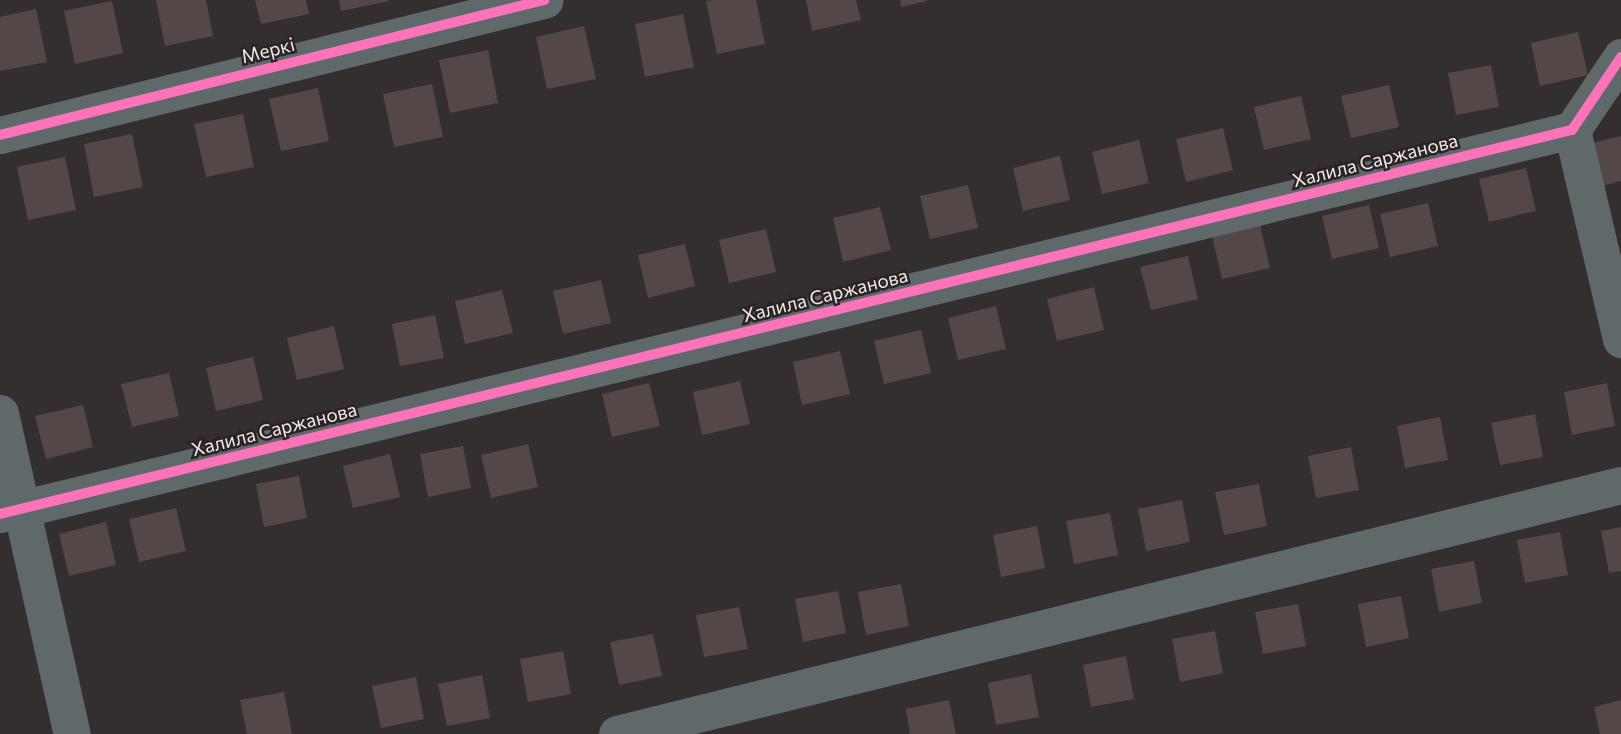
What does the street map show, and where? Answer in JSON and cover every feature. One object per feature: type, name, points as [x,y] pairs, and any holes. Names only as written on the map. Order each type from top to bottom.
[{"type":"street","name":"Меркі","points":[[0,135],[544,0]]},
{"type":"street","points":[[1621,57],[1572,131],[1621,339]]},
{"type":"street","name":"Халила Саржанова","points":[[11,511],[1572,131]]},
{"type":"street","points":[[0,413],[11,511],[72,734]]},
{"type":"street","points":[[617,734],[1621,485]]},
{"type":"building","points":[[156,0],[206,0],[213,36],[165,46]]},
{"type":"building","points":[[255,0],[306,0],[309,14],[261,24]]},
{"type":"building","points":[[339,0],[388,0],[389,1],[341,11]]},
{"type":"building","points":[[756,0],[765,44],[717,54],[706,1]]},
{"type":"building","points":[[806,0],[856,0],[861,20],[812,31]]},
{"type":"building","points":[[900,0],[927,0],[927,1],[901,7]]},
{"type":"building","points":[[112,1],[123,53],[75,64],[64,11]]},
{"type":"building","points":[[36,9],[47,62],[0,71],[0,17]]},
{"type":"building","points":[[683,14],[694,67],[645,77],[635,24]]},
{"type":"building","points":[[584,26],[596,79],[547,89],[536,37]]},
{"type":"building","points":[[1578,32],[1588,75],[1540,86],[1531,43]]},
{"type":"building","points":[[488,50],[498,103],[450,113],[439,60]]},
{"type":"building","points":[[1491,65],[1499,107],[1456,115],[1448,73]]},
{"type":"building","points":[[432,84],[443,137],[394,147],[383,94]]},
{"type":"building","points":[[1389,85],[1399,127],[1351,138],[1341,96]]},
{"type":"building","points":[[318,88],[329,141],[281,151],[269,99]]},
{"type":"building","points":[[1301,96],[1311,139],[1264,150],[1254,107]]},
{"type":"building","points":[[243,114],[254,167],[206,177],[194,124]]},
{"type":"building","points":[[1223,128],[1233,170],[1186,182],[1176,139]]},
{"type":"building","points":[[132,134],[143,187],[94,197],[84,144]]},
{"type":"building","points":[[1621,136],[1621,181],[1602,186],[1592,143]]},
{"type":"building","points":[[1139,140],[1149,183],[1102,194],[1092,152]]},
{"type":"building","points":[[1060,156],[1070,200],[1023,211],[1013,168]]},
{"type":"building","points":[[65,157],[76,210],[28,220],[17,167]]},
{"type":"building","points":[[1526,168],[1536,211],[1489,222],[1479,179]]},
{"type":"building","points":[[968,185],[978,228],[930,239],[920,196]]},
{"type":"building","points":[[1428,203],[1438,246],[1390,257],[1380,214]]},
{"type":"building","points":[[1369,205],[1379,248],[1332,259],[1322,216]]},
{"type":"building","points":[[880,207],[891,250],[843,262],[833,218]]},
{"type":"building","points":[[1260,225],[1270,268],[1222,279],[1212,236]]},
{"type":"building","points":[[766,229],[776,272],[729,283],[719,240]]},
{"type":"building","points":[[685,244],[695,286],[648,298],[638,255]]},
{"type":"building","points":[[1188,256],[1198,299],[1151,310],[1140,267]]},
{"type":"building","points":[[601,280],[611,323],[563,334],[553,291]]},
{"type":"building","points":[[1094,287],[1104,330],[1057,341],[1047,299]]},
{"type":"building","points":[[502,290],[513,333],[465,344],[455,301]]},
{"type":"building","points":[[996,306],[1006,349],[958,360],[948,318]]},
{"type":"building","points":[[435,315],[444,358],[400,366],[392,324]]},
{"type":"building","points":[[334,326],[344,369],[297,380],[287,338]]},
{"type":"building","points":[[921,330],[931,373],[884,384],[874,341]]},
{"type":"building","points":[[840,351],[850,394],[802,405],[793,362]]},
{"type":"building","points":[[253,357],[263,400],[216,411],[206,368]]},
{"type":"building","points":[[169,373],[179,416],[132,427],[121,384]]},
{"type":"building","points":[[740,381],[750,424],[702,435],[693,392]]},
{"type":"building","points":[[649,383],[660,426],[612,437],[602,394]]},
{"type":"building","points":[[1607,383],[1615,426],[1572,435],[1564,392]]},
{"type":"building","points":[[83,405],[93,447],[46,459],[35,416]]},
{"type":"building","points":[[1535,414],[1543,457],[1500,465],[1491,423]]},
{"type":"building","points":[[1440,417],[1448,460],[1405,468],[1397,426]]},
{"type":"building","points":[[528,444],[538,487],[491,498],[481,455]]},
{"type":"building","points":[[463,446],[471,488],[428,497],[420,454]]},
{"type":"building","points":[[1351,447],[1359,490],[1316,498],[1308,456]]},
{"type":"building","points":[[390,454],[400,497],[353,508],[343,466]]},
{"type":"building","points":[[299,476],[307,518],[264,527],[256,484]]},
{"type":"building","points":[[1259,484],[1267,526],[1224,535],[1215,492]]},
{"type":"building","points":[[1182,500],[1190,542],[1146,551],[1138,509]]},
{"type":"building","points":[[176,508],[186,551],[139,562],[129,519]]},
{"type":"building","points":[[1110,513],[1118,555],[1074,564],[1066,521]]},
{"type":"building","points":[[106,522],[116,565],[69,576],[59,534]]},
{"type":"building","points":[[1037,526],[1045,568],[1001,577],[993,535]]},
{"type":"building","points":[[1621,527],[1621,571],[1609,573],[1601,531]]},
{"type":"building","points":[[1560,532],[1568,575],[1525,583],[1517,540]]},
{"type":"building","points":[[1474,561],[1482,603],[1439,612],[1431,569]]},
{"type":"building","points":[[901,584],[909,626],[866,635],[858,592]]},
{"type":"building","points":[[838,591],[846,633],[803,642],[795,599]]},
{"type":"building","points":[[1401,596],[1409,638],[1366,647],[1358,604]]},
{"type":"building","points":[[1298,604],[1306,646],[1263,654],[1255,612]]},
{"type":"building","points":[[739,607],[748,649],[704,657],[696,615]]},
{"type":"building","points":[[1215,631],[1223,673],[1180,682],[1172,639]]},
{"type":"building","points":[[653,634],[662,676],[619,685],[610,642]]},
{"type":"building","points":[[563,651],[571,694],[528,702],[520,659]]},
{"type":"building","points":[[1126,656],[1134,699],[1091,707],[1083,665]]},
{"type":"building","points":[[1031,674],[1039,717],[996,725],[988,683]]},
{"type":"building","points":[[482,675],[490,718],[447,726],[438,684]]},
{"type":"building","points":[[416,677],[424,719],[381,728],[372,686]]},
{"type":"building","points":[[284,692],[292,734],[247,734],[240,700]]},
{"type":"building","points":[[949,700],[956,734],[910,734],[906,709]]},
{"type":"building","points":[[1621,700],[1621,734],[1600,734],[1594,707]]},
{"type":"cycle path","points":[[0,135],[544,0]]},
{"type":"cycle path","points":[[0,514],[1572,130],[1621,57]]}]
